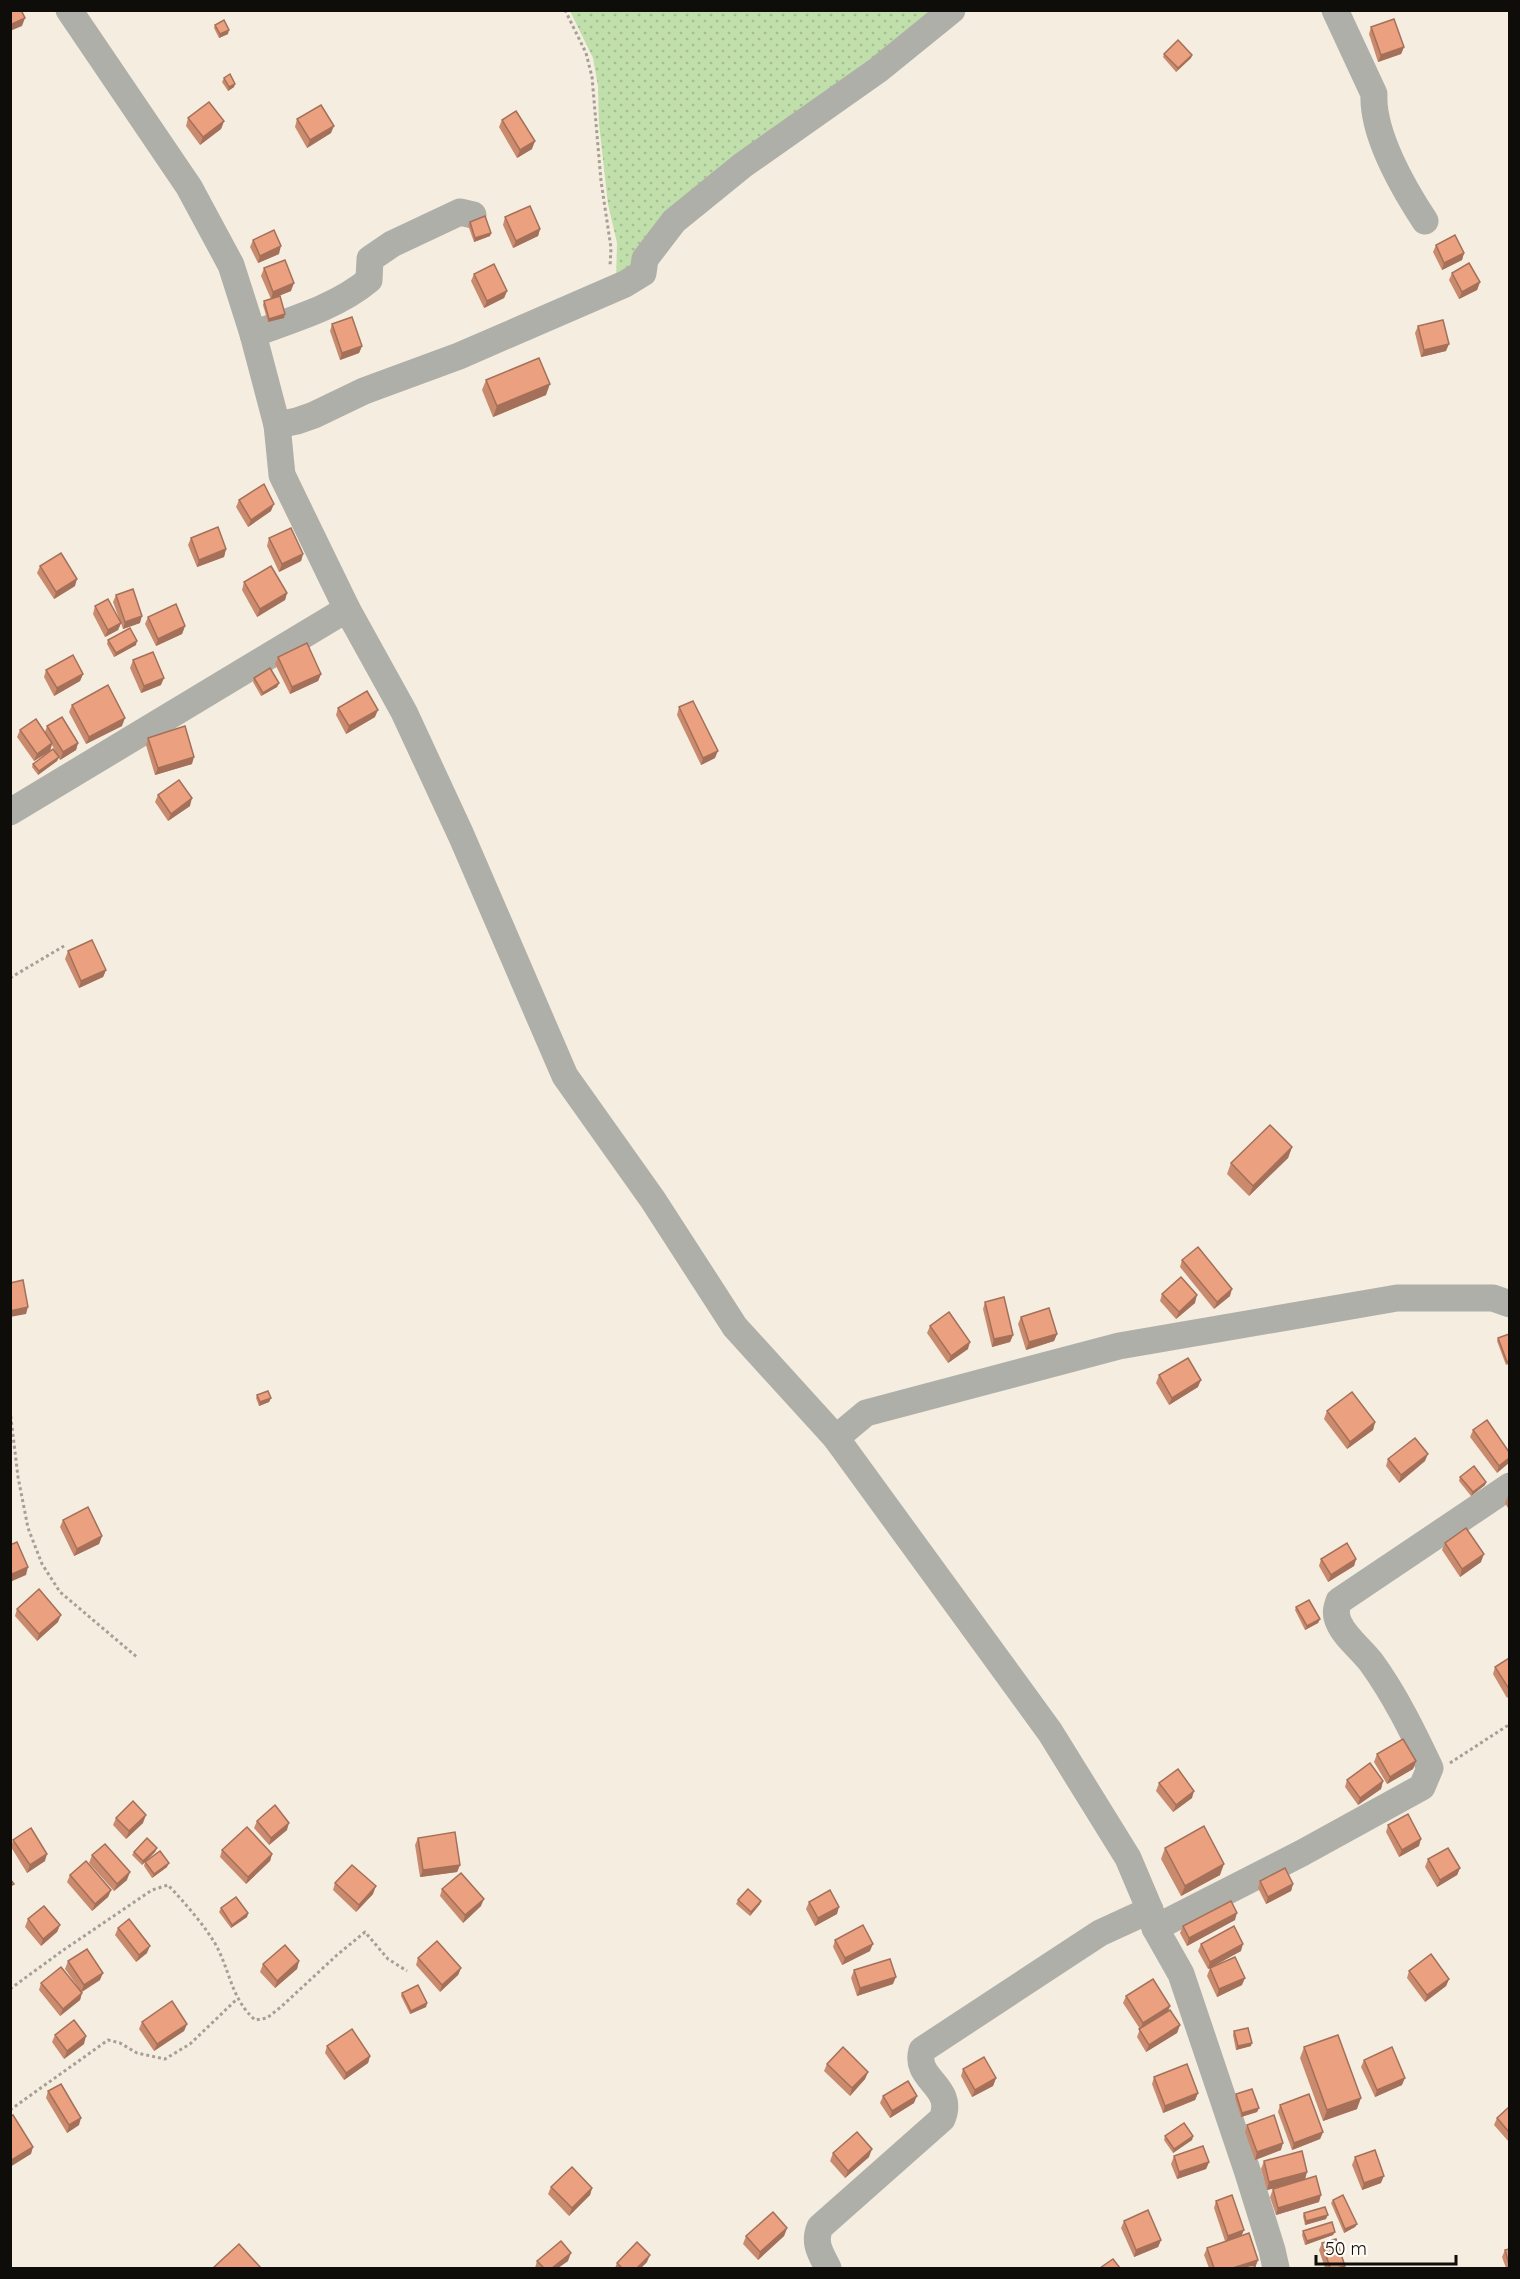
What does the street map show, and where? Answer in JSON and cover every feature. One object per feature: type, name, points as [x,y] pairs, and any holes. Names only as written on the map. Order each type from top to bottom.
[{"type":"street","points":[[69,10],[189,187],[231,265],[253,334],[277,425],[282,475],[347,609],[409,722],[461,835],[565,1076],[653,1200],[735,1327],[836,1438],[1050,1732],[1128,1858],[1152,1919],[1181,1974],[1251,2184],[1276,2268]]},
{"type":"street","points":[[277,425],[314,415],[364,391],[459,356],[625,284],[643,273],[645,259],[674,221],[743,165],[878,70],[952,10]]},
{"type":"street","points":[[1335,10],[1374,94],[1373,108],[1392,163],[1404,189],[1425,221]]},
{"type":"street","points":[[253,334],[336,301],[363,285],[369,280],[370,260],[392,244],[460,212],[472,216]]},
{"type":"street","points":[[10,812],[347,609]]},
{"type":"street","points":[[836,1438],[866,1413],[1119,1346],[1397,1298],[1493,1298],[1509,1304]]},
{"type":"street","points":[[828,2268],[816,2243],[820,2227],[942,2119],[946,2110],[945,2099],[921,2066],[922,2050],[1100,1932],[1152,1919],[1302,1852],[1422,1787],[1430,1768],[1396,1700],[1371,1662],[1340,1625],[1335,1610],[1339,1601],[1509,1486]]},
{"type":"path","points":[[565,10],[586,53],[591,77],[601,181],[611,248],[610,269],[597,296]]},
{"type":"path","points":[[10,978],[64,946]]},
{"type":"path","points":[[10,1410],[18,1477],[28,1528],[42,1564],[60,1592],[138,1658]]},
{"type":"path","points":[[1426,1779],[1509,1725]]},
{"type":"path","points":[[10,1989],[152,1890],[168,1885],[184,1901],[218,1950],[237,2000],[255,2020],[267,2018],[365,1932],[388,1959],[407,1971]]},
{"type":"path","points":[[10,2110],[108,2040],[120,2043],[137,2053],[165,2060],[190,2044],[237,2000]]},
{"type":"green space","points":[[570,11],[942,11],[629,275],[616,283],[617,243],[608,204],[599,124],[598,86],[593,58]]},
{"type":"building","points":[[10,10],[21,10],[25,18],[10,25]]},
{"type":"building","points":[[1394,19],[1404,47],[1381,55],[1371,27]]},
{"type":"building","points":[[224,20],[229,30],[220,34],[215,25]]},
{"type":"building","points":[[1178,40],[1192,55],[1178,68],[1164,54]]},
{"type":"building","points":[[230,74],[235,84],[229,87],[224,78]]},
{"type":"building","points":[[209,102],[224,121],[203,137],[188,118]]},
{"type":"building","points":[[321,105],[334,126],[310,140],[297,119]]},
{"type":"building","points":[[516,111],[535,141],[520,150],[502,120]]},
{"type":"building","points":[[530,206],[540,229],[516,241],[505,217]]},
{"type":"building","points":[[485,216],[491,233],[475,238],[470,222]]},
{"type":"building","points":[[274,230],[281,246],[260,256],[253,240]]},
{"type":"building","points":[[1455,235],[1464,253],[1444,263],[1436,245]]},
{"type":"building","points":[[285,260],[294,283],[273,292],[264,268]]},
{"type":"building","points":[[1469,263],[1480,282],[1462,292],[1452,273]]},
{"type":"building","points":[[494,264],[507,291],[487,301],[474,274]]},
{"type":"building","points":[[280,296],[285,314],[269,319],[264,301]]},
{"type":"building","points":[[352,317],[362,346],[342,353],[332,324]]},
{"type":"building","points":[[1443,320],[1449,344],[1424,350],[1418,326]]},
{"type":"building","points":[[539,358],[550,384],[497,406],[486,380]]},
{"type":"building","points":[[264,484],[274,504],[251,520],[239,500]]},
{"type":"building","points":[[218,527],[226,549],[199,560],[191,538]]},
{"type":"building","points":[[291,528],[303,554],[282,564],[269,538]]},
{"type":"building","points":[[61,553],[77,579],[56,592],[40,566]]},
{"type":"building","points":[[271,566],[287,593],[260,609],[244,582]]},
{"type":"building","points":[[133,589],[142,616],[125,622],[116,595]]},
{"type":"building","points":[[108,599],[121,623],[108,630],[95,606]]},
{"type":"building","points":[[176,604],[185,626],[158,639],[148,617]]},
{"type":"building","points":[[130,628],[137,641],[116,653],[108,640]]},
{"type":"building","points":[[307,643],[321,674],[292,687],[278,657]]},
{"type":"building","points":[[153,652],[164,678],[144,686],[133,660]]},
{"type":"building","points":[[73,655],[83,674],[57,688],[46,670]]},
{"type":"building","points":[[270,668],[279,683],[263,693],[254,678]]},
{"type":"building","points":[[108,685],[125,718],[89,737],[72,705]]},
{"type":"building","points":[[367,691],[378,710],[349,726],[338,708]]},
{"type":"building","points":[[693,701],[718,751],[703,758],[679,707]]},
{"type":"building","points":[[62,717],[78,743],[63,752],[47,726]]},
{"type":"building","points":[[36,719],[52,743],[37,754],[20,730]]},
{"type":"building","points":[[185,726],[194,757],[158,768],[148,738]]},
{"type":"building","points":[[53,749],[59,757],[39,771],[33,764]]},
{"type":"building","points":[[179,780],[192,798],[171,814],[158,795]]},
{"type":"building","points":[[92,940],[106,970],[81,981],[68,951]]},
{"type":"building","points":[[1270,1125],[1292,1147],[1253,1186],[1231,1163]]},
{"type":"building","points":[[1198,1247],[1232,1289],[1217,1302],[1182,1260]]},
{"type":"building","points":[[1181,1277],[1197,1295],[1179,1312],[1162,1294]]},
{"type":"building","points":[[23,1280],[28,1307],[10,1311],[10,1283]]},
{"type":"building","points":[[1004,1297],[1013,1335],[994,1339],[985,1302]]},
{"type":"building","points":[[1049,1308],[1057,1334],[1029,1342],[1021,1317]]},
{"type":"building","points":[[949,1312],[970,1342],[951,1356],[930,1326]]},
{"type":"building","points":[[1509,1334],[1509,1361],[1507,1362],[1498,1338]]},
{"type":"building","points":[[1188,1358],[1201,1380],[1172,1398],[1159,1375]]},
{"type":"building","points":[[268,1391],[271,1398],[260,1402],[257,1395]]},
{"type":"building","points":[[1352,1392],[1375,1422],[1350,1442],[1327,1411]]},
{"type":"building","points":[[1487,1420],[1509,1452],[1509,1458],[1499,1466],[1473,1430]]},
{"type":"building","points":[[1415,1438],[1428,1454],[1401,1475],[1388,1459]]},
{"type":"building","points":[[1474,1466],[1486,1482],[1473,1492],[1460,1477]]},
{"type":"building","points":[[88,1507],[102,1536],[77,1549],[63,1520]]},
{"type":"building","points":[[1466,1528],[1484,1554],[1462,1569],[1445,1543]]},
{"type":"building","points":[[17,1542],[28,1567],[10,1575],[10,1545]]},
{"type":"building","points":[[1347,1543],[1356,1559],[1331,1575],[1321,1559]]},
{"type":"building","points":[[39,1589],[61,1615],[39,1634],[17,1609]]},
{"type":"building","points":[[1309,1600],[1320,1619],[1307,1626],[1296,1607]]},
{"type":"building","points":[[1509,1658],[1509,1689],[1495,1667]]},
{"type":"building","points":[[1403,1739],[1416,1761],[1390,1777],[1377,1754]]},
{"type":"building","points":[[1370,1763],[1383,1781],[1360,1798],[1347,1780]]},
{"type":"building","points":[[1178,1769],[1194,1791],[1176,1805],[1159,1783]]},
{"type":"building","points":[[133,1801],[146,1815],[129,1831],[116,1818]]},
{"type":"building","points":[[275,1805],[289,1823],[271,1838],[257,1821]]},
{"type":"building","points":[[1408,1814],[1421,1839],[1402,1850],[1388,1825]]},
{"type":"building","points":[[1204,1826],[1224,1864],[1185,1886],[1165,1848]]},
{"type":"building","points":[[247,1827],[272,1854],[248,1877],[222,1850]]},
{"type":"building","points":[[31,1828],[47,1854],[30,1865],[13,1840]]},
{"type":"building","points":[[455,1832],[460,1865],[423,1870],[418,1838]]},
{"type":"building","points":[[147,1838],[157,1848],[143,1861],[134,1852]]},
{"type":"building","points":[[105,1844],[130,1872],[117,1884],[92,1855]]},
{"type":"building","points":[[1448,1848],[1460,1868],[1440,1880],[1428,1859]]},
{"type":"building","points":[[160,1851],[169,1863],[154,1874],[145,1862]]},
{"type":"building","points":[[86,1861],[111,1890],[95,1904],[70,1875]]},
{"type":"building","points":[[352,1865],[376,1886],[359,1905],[335,1883]]},
{"type":"building","points":[[1285,1868],[1293,1884],[1268,1897],[1260,1881]]},
{"type":"building","points":[[461,1873],[484,1899],[465,1915],[442,1889]]},
{"type":"building","points":[[748,1889],[761,1901],[751,1912],[738,1900]]},
{"type":"building","points":[[830,1890],[839,1907],[818,1918],[809,1902]]},
{"type":"building","points":[[236,1897],[248,1913],[232,1925],[221,1908]]},
{"type":"building","points":[[1231,1901],[1237,1913],[1189,1938],[1183,1926]]},
{"type":"building","points":[[44,1906],[60,1925],[43,1939],[28,1919]]},
{"type":"building","points":[[129,1919],[150,1946],[139,1955],[118,1928]]},
{"type":"building","points":[[863,1925],[873,1944],[845,1958],[835,1940]]},
{"type":"building","points":[[1234,1926],[1243,1944],[1210,1962],[1201,1944]]},
{"type":"building","points":[[437,1941],[461,1968],[442,1985],[418,1958]]},
{"type":"building","points":[[285,1945],[299,1961],[277,1981],[263,1964]]},
{"type":"building","points":[[87,1949],[103,1973],[84,1985],[68,1961]]},
{"type":"building","points":[[1431,1954],[1449,1979],[1427,1995],[1409,1971]]},
{"type":"building","points":[[1235,1957],[1245,1978],[1219,1989],[1210,1968]]},
{"type":"building","points":[[890,1959],[896,1977],[860,1988],[854,1970]]},
{"type":"building","points":[[61,1967],[82,1993],[63,2009],[41,1983]]},
{"type":"building","points":[[1153,1979],[1170,2006],[1143,2023],[1126,1996]]},
{"type":"building","points":[[418,1985],[427,2003],[411,2011],[402,1993]]},
{"type":"building","points":[[172,2001],[187,2024],[157,2044],[142,2022]]},
{"type":"building","points":[[1170,2010],[1180,2025],[1149,2045],[1139,2029]]},
{"type":"building","points":[[74,2020],[86,2036],[67,2051],[55,2035]]},
{"type":"building","points":[[1248,2028],[1252,2043],[1238,2046],[1234,2031]]},
{"type":"building","points":[[352,2029],[370,2056],[346,2073],[327,2046]]},
{"type":"building","points":[[1338,2035],[1361,2098],[1327,2110],[1304,2047]]},
{"type":"building","points":[[843,2047],[868,2072],[852,2088],[827,2064]]},
{"type":"building","points":[[1392,2047],[1405,2078],[1377,2090],[1364,2060]]},
{"type":"building","points":[[984,2057],[996,2078],[975,2090],[963,2069]]},
{"type":"building","points":[[1187,2064],[1198,2093],[1165,2106],[1154,2077]]},
{"type":"building","points":[[908,2081],[917,2096],[892,2111],[883,2096]]},
{"type":"building","points":[[61,2084],[81,2118],[69,2125],[48,2091]]},
{"type":"building","points":[[1252,2089],[1259,2108],[1242,2113],[1236,2094]]},
{"type":"building","points":[[1309,2094],[1323,2132],[1294,2143],[1280,2105]]},
{"type":"building","points":[[1509,2107],[1509,2132],[1497,2118]]},
{"type":"building","points":[[13,2115],[33,2147],[10,2161],[10,2116]]},
{"type":"building","points":[[1274,2115],[1283,2143],[1257,2152],[1247,2125]]},
{"type":"building","points":[[1184,2123],[1193,2136],[1174,2149],[1165,2136]]},
{"type":"building","points":[[857,2132],[872,2149],[848,2171],[833,2153]]},
{"type":"building","points":[[1203,2146],[1209,2162],[1179,2172],[1174,2156]]},
{"type":"building","points":[[1375,2150],[1384,2176],[1364,2183],[1355,2157]]},
{"type":"building","points":[[1302,2151],[1307,2172],[1269,2182],[1264,2161]]},
{"type":"building","points":[[572,2167],[592,2188],[572,2208],[551,2187]]},
{"type":"building","points":[[1316,2176],[1321,2195],[1278,2208],[1273,2189]]},
{"type":"building","points":[[1232,2195],[1244,2230],[1228,2236],[1216,2201]]},
{"type":"building","points":[[1343,2195],[1357,2224],[1345,2229],[1333,2200]]},
{"type":"building","points":[[1325,2207],[1328,2215],[1306,2221],[1304,2213]]},
{"type":"building","points":[[1148,2210],[1161,2240],[1136,2250],[1124,2221]]},
{"type":"building","points":[[773,2212],[787,2228],[760,2252],[746,2236]]},
{"type":"building","points":[[1332,2222],[1335,2232],[1307,2241],[1303,2231]]},
{"type":"building","points":[[1249,2233],[1258,2260],[1233,2268],[1214,2268],[1207,2248]]},
{"type":"building","points":[[1336,2239],[1345,2266],[1330,2268],[1322,2243]]},
{"type":"building","points":[[561,2241],[571,2253],[552,2268],[544,2268],[537,2261]]},
{"type":"building","points":[[637,2242],[650,2255],[637,2268],[622,2268],[617,2263]]},
{"type":"building","points":[[239,2244],[261,2268],[213,2268]]},
{"type":"building","points":[[1509,2249],[1509,2264],[1505,2250]]},
{"type":"building","points":[[1113,2259],[1120,2268],[1100,2268]]},
{"type":"building","points":[[1254,2264],[1255,2268],[1242,2268]]}]
